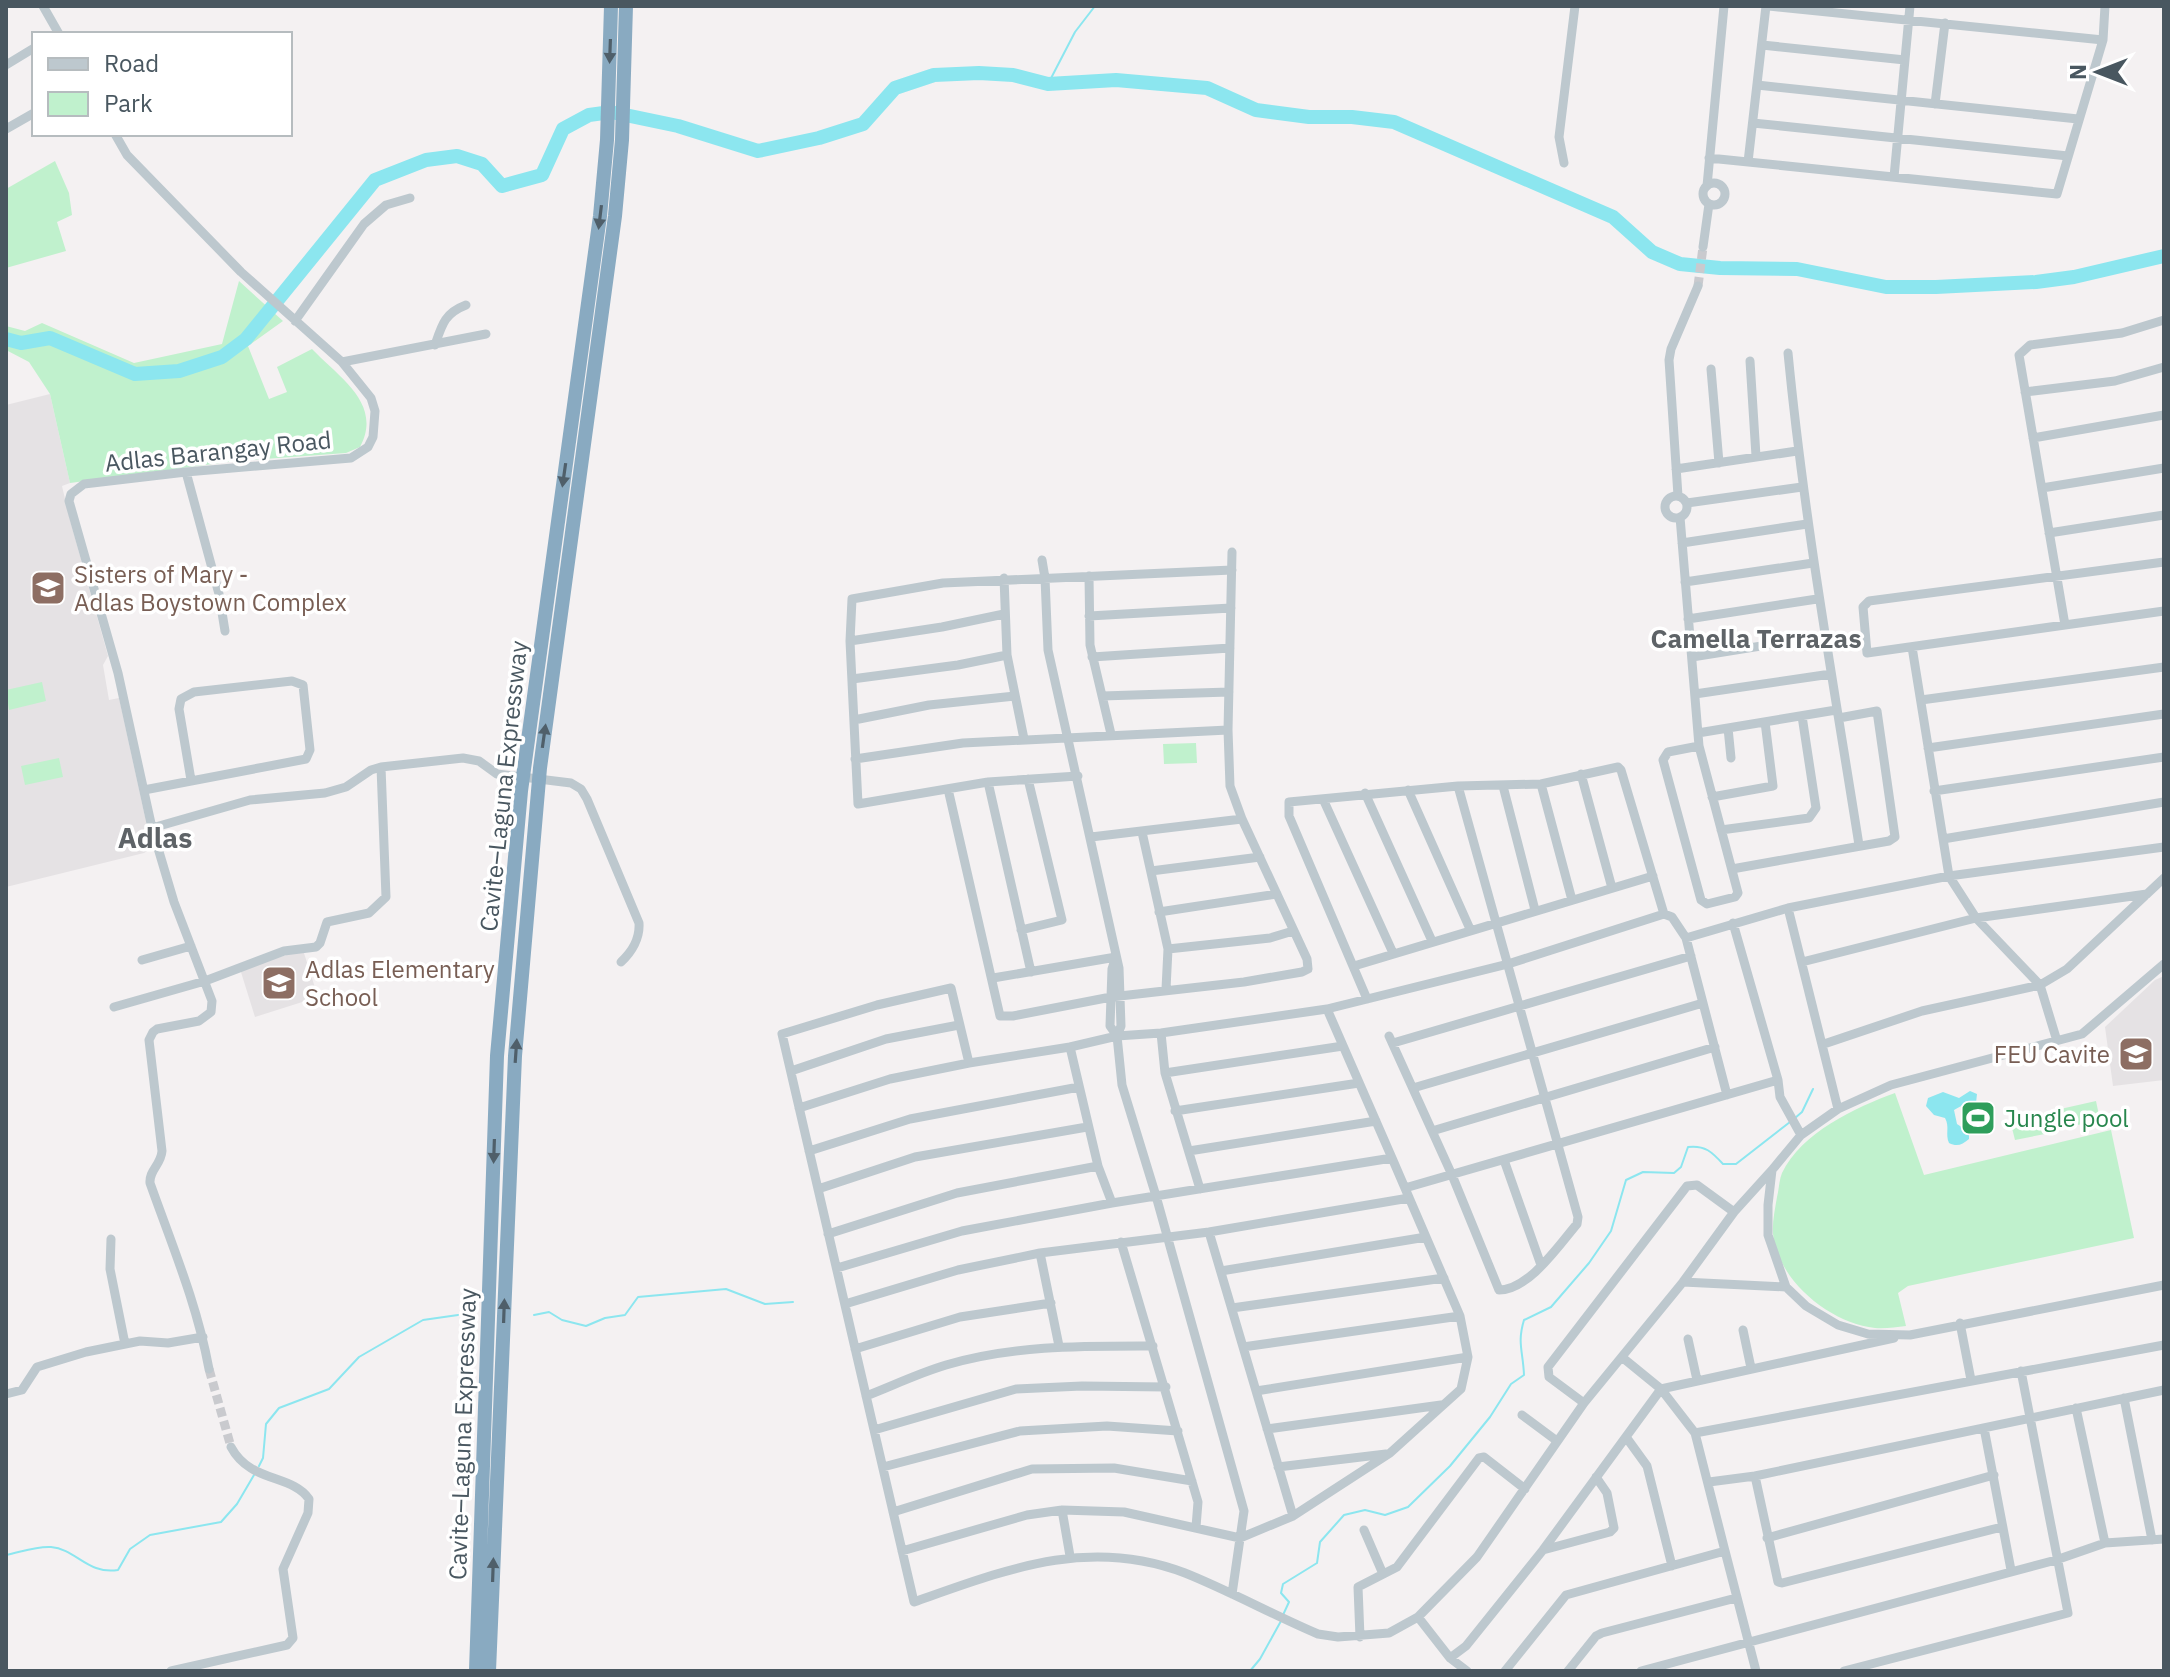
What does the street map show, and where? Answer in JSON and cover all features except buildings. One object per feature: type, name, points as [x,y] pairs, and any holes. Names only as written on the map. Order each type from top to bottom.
[{"type":"highway","name":"Cavite–Laguna Expressway","points":[[611,6],[616,96]]},
{"type":"highway","name":"Cavite–Laguna Expressway","points":[[476,1671],[483,1648],[515,1056],[536,808],[613,232],[616,96],[626,6]]},
{"type":"highway","points":[[616,96],[636,6]]},
{"type":"highway","name":"Cavite–Laguna Expressway","points":[[483,1648],[489,1671]]},
{"type":"street","points":[[43,6],[57,32]]},
{"type":"street","points":[[1564,163],[1559,137],[1575,6]]},
{"type":"street","points":[[1707,186],[1714,183],[1720,185],[1725,195],[1718,204],[1709,204],[1703,193],[1707,186],[1724,6]]},
{"type":"street","points":[[1748,162],[1767,6],[2103,40]]},
{"type":"street","points":[[1894,177],[1910,6]]},
{"type":"street","points":[[1709,158],[2057,194],[2103,40],[2105,6]]},
{"type":"street","points":[[1935,104],[1945,23]]},
{"type":"street","points":[[1762,45],[1905,60]]},
{"type":"street","points":[[6,65],[32,49]]},
{"type":"street","points":[[1757,85],[2078,119]]},
{"type":"street","points":[[6,129],[32,114]]},
{"type":"street","points":[[1753,123],[2068,156]]},
{"type":"street","name":"Adlas Barangay Road","points":[[116,136],[127,155],[268,297],[342,362],[371,398],[375,411],[373,437],[360,454],[351,458],[84,484],[71,494],[69,501],[120,680],[152,828],[174,902],[212,1001],[211,1012],[199,1021],[157,1029],[149,1040],[162,1151],[161,1162],[150,1180],[176,1249],[203,1337]]},
{"type":"street","points":[[295,321],[364,224],[386,205],[410,198]]},
{"type":"street","points":[[1703,247],[1709,204]]},
{"type":"street","points":[[1698,286],[1669,360],[1678,496],[1687,503],[1802,487]]},
{"type":"street","points":[[435,345],[446,316],[466,305]]},
{"type":"street","points":[[2065,625],[2019,355],[2030,345],[2122,333],[2164,320]]},
{"type":"street","points":[[342,362],[486,334]]},
{"type":"street","points":[[1788,353],[1797,451],[1817,599],[1859,845]]},
{"type":"street","points":[[1750,361],[1756,456]]},
{"type":"street","points":[[2025,392],[2115,381],[2164,367]]},
{"type":"street","points":[[1711,369],[1719,463]]},
{"type":"street","points":[[2033,438],[2164,415]]},
{"type":"street","points":[[1676,469],[1797,451]]},
{"type":"street","points":[[2042,488],[2164,468]]},
{"type":"street","points":[[186,472],[219,594],[225,631]]},
{"type":"street","points":[[1678,496],[1670,498],[1665,506],[1668,514],[1680,517]]},
{"type":"street","points":[[1680,517],[1687,503]]},
{"type":"street","points":[[2049,533],[2164,515]]},
{"type":"street","points":[[1680,517],[1699,746],[1738,893],[1735,897],[1703,903],[1663,760],[1668,752],[1699,746]]},
{"type":"street","points":[[1682,543],[1807,524]]},
{"type":"street","points":[[948,789],[1000,1016],[1115,996],[1244,982],[1308,969],[1307,959],[1242,819],[1230,786],[1228,730],[1232,552]]},
{"type":"street","points":[[1042,560],[1048,650],[1119,968],[1115,996],[1121,1026],[1117,1036],[1122,1085],[1244,1511],[1232,1594]]},
{"type":"street","points":[[2164,562],[1865,603],[1863,607],[1867,653],[2164,611]]},
{"type":"street","points":[[1685,582],[1813,563]]},
{"type":"street","points":[[1078,776],[988,782],[858,804],[850,641],[852,599],[943,583],[1004,578],[1232,570]]},
{"type":"street","points":[[1089,576],[1092,657],[1111,734]]},
{"type":"street","points":[[1004,578],[1007,655],[1024,739]]},
{"type":"street","points":[[1688,619],[1817,599]]},
{"type":"street","points":[[1089,616],[1231,608]]},
{"type":"street","points":[[850,641],[1004,614]]},
{"type":"street","points":[[1692,657],[1824,636]]},
{"type":"street","points":[[1912,647],[1949,876],[1976,918],[2040,985],[2057,1041]]},
{"type":"street","points":[[1092,657],[1230,648]]},
{"type":"street","points":[[852,679],[1007,655]]},
{"type":"street","points":[[1921,700],[2164,667]]},
{"type":"street","points":[[1695,694],[1831,674]]},
{"type":"street","points":[[144,790],[308,758],[303,685],[292,681],[194,692],[181,699],[179,709],[191,780]]},
{"type":"street","points":[[1102,696],[1229,692]]},
{"type":"street","points":[[854,720],[929,705],[1015,696]]},
{"type":"street","points":[[1698,733],[1802,716],[1877,711],[1895,837],[1889,841],[1732,869]]},
{"type":"street","points":[[1928,748],[2164,714]]},
{"type":"street","points":[[1721,830],[1809,818],[1814,814],[1816,808],[1802,716]]},
{"type":"street","points":[[1712,797],[1773,786],[1765,722]]},
{"type":"street","points":[[1728,728],[1731,758]]},
{"type":"street","points":[[855,759],[963,743],[1228,730]]},
{"type":"street","points":[[1934,791],[2164,757]]},
{"type":"street","points":[[152,828],[250,800],[325,793],[346,787],[381,767],[463,758],[479,761],[500,774],[576,785],[587,799],[639,923],[637,938],[621,962]]},
{"type":"street","points":[[1367,999],[1289,816],[1289,802],[1458,786],[1541,784],[1612,766],[1621,770],[1664,914]]},
{"type":"street","points":[[114,1007],[205,981],[277,953],[316,947],[327,922],[369,913],[386,897],[381,767]]},
{"type":"street","points":[[1581,774],[1612,888]]},
{"type":"street","points":[[1021,930],[1062,920],[1028,779]]},
{"type":"street","points":[[988,782],[1031,972]]},
{"type":"street","points":[[1541,784],[1572,900]]},
{"type":"street","points":[[1458,786],[1498,921],[1508,964],[1520,1006],[1543,1098],[1578,1217],[1577,1224],[1541,1265],[1518,1286],[1499,1290],[1452,1175],[1391,1040],[1520,1006],[1691,956]]},
{"type":"street","points":[[1503,786],[1535,910]]},
{"type":"street","points":[[1408,790],[1470,929]]},
{"type":"street","points":[[1365,793],[1432,941]]},
{"type":"street","points":[[1323,799],[1393,953]]},
{"type":"street","points":[[1943,839],[2164,802]]},
{"type":"street","points":[[1091,837],[1242,819]]},
{"type":"street","points":[[1142,832],[1168,949],[1166,989]]},
{"type":"street","points":[[1686,938],[1788,908],[1949,876],[2164,847]]},
{"type":"street","points":[[1151,871],[1260,857]]},
{"type":"street","points":[[1354,966],[1653,876]]},
{"type":"street","points":[[1824,1044],[1922,1011],[2040,985],[2067,969],[2164,878]]},
{"type":"street","points":[[1159,912],[1277,894]]},
{"type":"street","points":[[1802,962],[1976,918],[2149,894]]},
{"type":"street","points":[[1788,908],[1838,1109]]},
{"type":"street","points":[[799,1108],[890,1079],[969,1063],[1117,1036],[1161,1033],[1327,1009],[1508,964],[1664,914],[1672,917],[1686,938],[1727,1095]]},
{"type":"street","points":[[1733,923],[1778,1080],[1780,1097],[1801,1135]]},
{"type":"street","points":[[1168,949],[1270,938],[1293,931]]},
{"type":"street","points":[[142,960],[191,946]]},
{"type":"street","points":[[993,978],[1116,957]]},
{"type":"street","points":[[969,1063],[951,988],[877,1005],[782,1034],[914,1602],[1026,1564],[1070,1556],[1152,1563],[1184,1573],[1318,1634],[1360,1637],[1389,1633],[1418,1617],[1477,1557],[1584,1403],[1683,1282],[1734,1212],[1801,1135],[1838,1109],[1891,1085],[2082,1034],[2163,966]]},
{"type":"street","points":[[1413,1088],[1703,1003]]},
{"type":"street","points":[[902,1551],[1027,1515],[1062,1510],[1124,1512],[1240,1538],[1293,1516],[1390,1453],[1464,1384],[1468,1357],[1460,1316],[1327,1009]]},
{"type":"street","points":[[791,1071],[886,1039],[959,1025]]},
{"type":"street","points":[[1161,1033],[1165,1073],[1200,1189]]},
{"type":"street","points":[[1165,1073],[1343,1046]]},
{"type":"street","points":[[1070,1047],[1087,1127],[1112,1203]]},
{"type":"street","points":[[1432,1131],[1715,1047]]},
{"type":"street","points":[[845,1304],[958,1270],[1040,1253],[1209,1232],[1407,1193],[1452,1175],[1778,1080]]},
{"type":"street","points":[[1175,1111],[1359,1083]]},
{"type":"street","points":[[809,1151],[910,1119],[1079,1087]]},
{"type":"street","points":[[1189,1151],[1376,1121]]},
{"type":"street","points":[[818,1189],[915,1157],[1087,1127]]},
{"type":"street","points":[[837,1268],[962,1231],[1112,1203],[1392,1158]]},
{"type":"street","points":[[1504,1160],[1541,1265]]},
{"type":"street","points":[[828,1234],[957,1193],[1098,1166]]},
{"type":"street","points":[[1772,1170],[1768,1235],[1786,1287],[1806,1306],[1838,1325],[1868,1334],[1910,1335]]},
{"type":"street","points":[[1584,1403],[1549,1377],[1548,1367],[1687,1186],[1697,1185],[1734,1212]]},
{"type":"street","points":[[1209,1232],[1293,1516]]},
{"type":"street","points":[[1221,1271],[1426,1237]]},
{"type":"street","points":[[111,1239],[109,1262],[125,1344]]},
{"type":"street","points":[[1121,1242],[1198,1502],[1196,1527]]},
{"type":"street","points":[[1040,1253],[1059,1346]]},
{"type":"street","points":[[1232,1308],[1444,1278]]},
{"type":"street","points":[[1683,1282],[1786,1287]]},
{"type":"street","points":[[1450,1658],[1466,1646],[1543,1550],[1661,1389],[1960,1323],[2164,1285]]},
{"type":"street","points":[[855,1349],[960,1317],[1051,1303]]},
{"type":"street","points":[[1243,1347],[1460,1316]]},
{"type":"street","points":[[1960,1323],[1971,1380]]},
{"type":"street","points":[[1743,1330],[1751,1368]]},
{"type":"street","points":[[6,1394],[22,1390],[37,1367],[86,1352],[145,1341],[172,1343],[203,1337],[209,1369]]},
{"type":"street","points":[[1688,1339],[1697,1380]]},
{"type":"street","points":[[1695,1433],[2164,1345]]},
{"type":"street","points":[[866,1396],[946,1365],[1002,1353],[1059,1346],[1153,1346]]},
{"type":"street","points":[[1256,1391],[1468,1357]]},
{"type":"street","points":[[1623,1358],[1661,1389],[1695,1433],[1756,1671]]},
{"type":"street","points":[[1844,1671],[2065,1615],[2069,1610],[2056,1560],[2021,1371]]},
{"type":"street","points":[[874,1430],[1016,1389],[1166,1387]]},
{"type":"street","points":[[1709,1482],[1755,1476],[2164,1390]]},
{"type":"street","points":[[2124,1398],[2152,1540]]},
{"type":"street","points":[[1267,1429],[1441,1405]]},
{"type":"street","points":[[2076,1408],[2105,1543]]},
{"type":"street","points":[[1522,1415],[1557,1441]]},
{"type":"street","points":[[883,1467],[1020,1431],[1107,1426],[1178,1431]]},
{"type":"street","points":[[1984,1428],[2011,1570]]},
{"type":"street","points":[[1626,1437],[1647,1466],[1672,1566]]},
{"type":"street","points":[[171,1671],[291,1643],[293,1638],[283,1569],[308,1513],[309,1499],[299,1489],[247,1467],[231,1447]]},
{"type":"street","points":[[1278,1467],[1390,1453]]},
{"type":"street","points":[[1360,1637],[1358,1587],[1397,1567],[1479,1458],[1484,1457],[1525,1489]]},
{"type":"street","points":[[893,1512],[1032,1469],[1114,1468],[1192,1481]]},
{"type":"street","points":[[1767,1538],[1994,1475]]},
{"type":"street","points":[[1755,1476],[1778,1582],[1782,1583],[2002,1527]]},
{"type":"street","points":[[1543,1550],[1610,1532],[1614,1528],[1607,1493],[1596,1477]]},
{"type":"street","points":[[1062,1510],[1070,1556]]},
{"type":"street","points":[[1364,1530],[1383,1574]]},
{"type":"street","points":[[1641,1671],[2056,1560],[2105,1543],[2164,1539]]},
{"type":"street","points":[[1505,1671],[1566,1595],[1725,1551]]},
{"type":"street","points":[[1568,1671],[1596,1636],[1602,1633],[1736,1598]]},
{"type":"street","points":[[1418,1617],[1450,1658],[1467,1671]]},
{"type":"shaded area","name":"Sisters of Mary - Adlas Boystown Complex","points":[[50,394],[70,483],[62,486],[108,656],[103,665],[109,700],[119,698],[151,844],[144,853],[6,887],[6,405]]},
{"type":"shaded area","name":"Adlas Elementary School","points":[[303,950],[318,997],[255,1017],[240,969]]},
{"type":"shaded area","name":"FEU Cavite","points":[[2164,976],[2164,1080],[2113,1086],[2105,1027],[2155,980]]},
{"type":"green space","points":[[55,161],[69,193],[72,215],[57,222],[66,251],[6,268],[6,189]]},
{"type":"green space","points":[[239,281],[283,321],[248,346],[269,399],[287,392],[277,367],[312,349],[346,381],[362,405],[366,432],[360,447],[346,453],[235,461],[70,483],[50,394],[29,362],[6,350],[6,326],[25,331],[42,323],[134,363],[222,344]]},
{"type":"green space","points":[[42,682],[46,701],[9,710],[6,690]]},
{"type":"green space","points":[[1196,743],[1197,763],[1164,764],[1163,744]]},
{"type":"green space","points":[[59,758],[63,777],[25,785],[21,766]]},
{"type":"green space","points":[[1895,1093],[1924,1175],[2111,1130],[2134,1238],[1908,1286],[1898,1293],[1906,1326],[1879,1328],[1858,1324],[1824,1308],[1796,1283],[1777,1251],[1773,1225],[1781,1176],[1802,1146],[1831,1123]]},
{"type":"green space","points":[[2096,1101],[2100,1120],[2060,1129],[2056,1110]]},
{"type":"green space","points":[[2051,1112],[2055,1132],[2015,1140],[2010,1120]]},
{"type":"water","name":"Jungle pool","points":[[1970,1091],[1977,1094],[1975,1112],[1987,1119],[1981,1126],[1969,1126],[1970,1111],[1963,1105],[1954,1110],[1957,1124],[1969,1132],[1969,1139],[1959,1145],[1949,1143],[1945,1118],[1934,1115],[1926,1106],[1928,1098],[1943,1092],[1959,1098]]},
{"type":"waterway","points":[[1048,84],[1075,32],[1095,6]]},
{"type":"waterway","points":[[6,339],[21,343],[50,338],[135,374],[179,371],[222,357],[246,339],[375,180],[426,160],[457,156],[482,164],[502,186],[542,175],[563,129],[589,115],[611,112],[678,126],[758,151],[819,138],[863,124],[895,88],[934,75],[979,73],[1013,75],[1048,84],[1116,80],[1207,88],[1256,110],[1394,122],[1613,217],[1652,252],[1680,264],[1797,269],[1886,287],[1936,287],[2074,277],[2164,256]]},
{"type":"waterway","points":[[1795,1118],[1802,1112],[1813,1089]]},
{"type":"waterway","points":[[1283,1615],[1289,1602],[1281,1593],[1283,1584],[1317,1563],[1320,1542],[1344,1515],[1365,1510],[1385,1515],[1408,1507],[1450,1466],[1490,1417],[1511,1384],[1524,1375],[1521,1341],[1524,1320],[1551,1307],[1589,1263],[1611,1231],[1626,1180],[1643,1172],[1674,1173],[1681,1167],[1688,1147],[1708,1150],[1723,1164],[1736,1164],[1790,1122]]},
{"type":"waterway","points":[[534,1315],[549,1312],[562,1320],[586,1326],[605,1318],[625,1315],[638,1297],[726,1289],[765,1304],[793,1302]]},
{"type":"waterway","points":[[259,1466],[263,1458],[266,1424],[279,1408],[329,1389],[359,1357],[423,1320],[458,1315]]},
{"type":"waterway","points":[[6,1555],[51,1547],[68,1552],[98,1569],[118,1570],[130,1549],[150,1535],[221,1522],[237,1504],[254,1475]]},
{"type":"waterway","points":[[1250,1671],[1281,1621]]},
{"type":"tunnel","points":[[1698,286],[1703,247]]},
{"type":"tunnel","points":[[209,1369],[231,1447]]},
{"type":"place","name":"Sisters of Mary - Adlas Boystown Complex","points":[[48,588]]},
{"type":"place","name":"Adlas Elementary School","points":[[279,983]]},
{"type":"place","name":"FEU Cavite","points":[[2136,1054]]},
{"type":"place","name":"Jungle pool","points":[[1978,1118]]},
{"type":"district","name":"Camella Terrazas","points":[[1756,638]]},
{"type":"district","name":"Adlas","points":[[155,837]]}]
